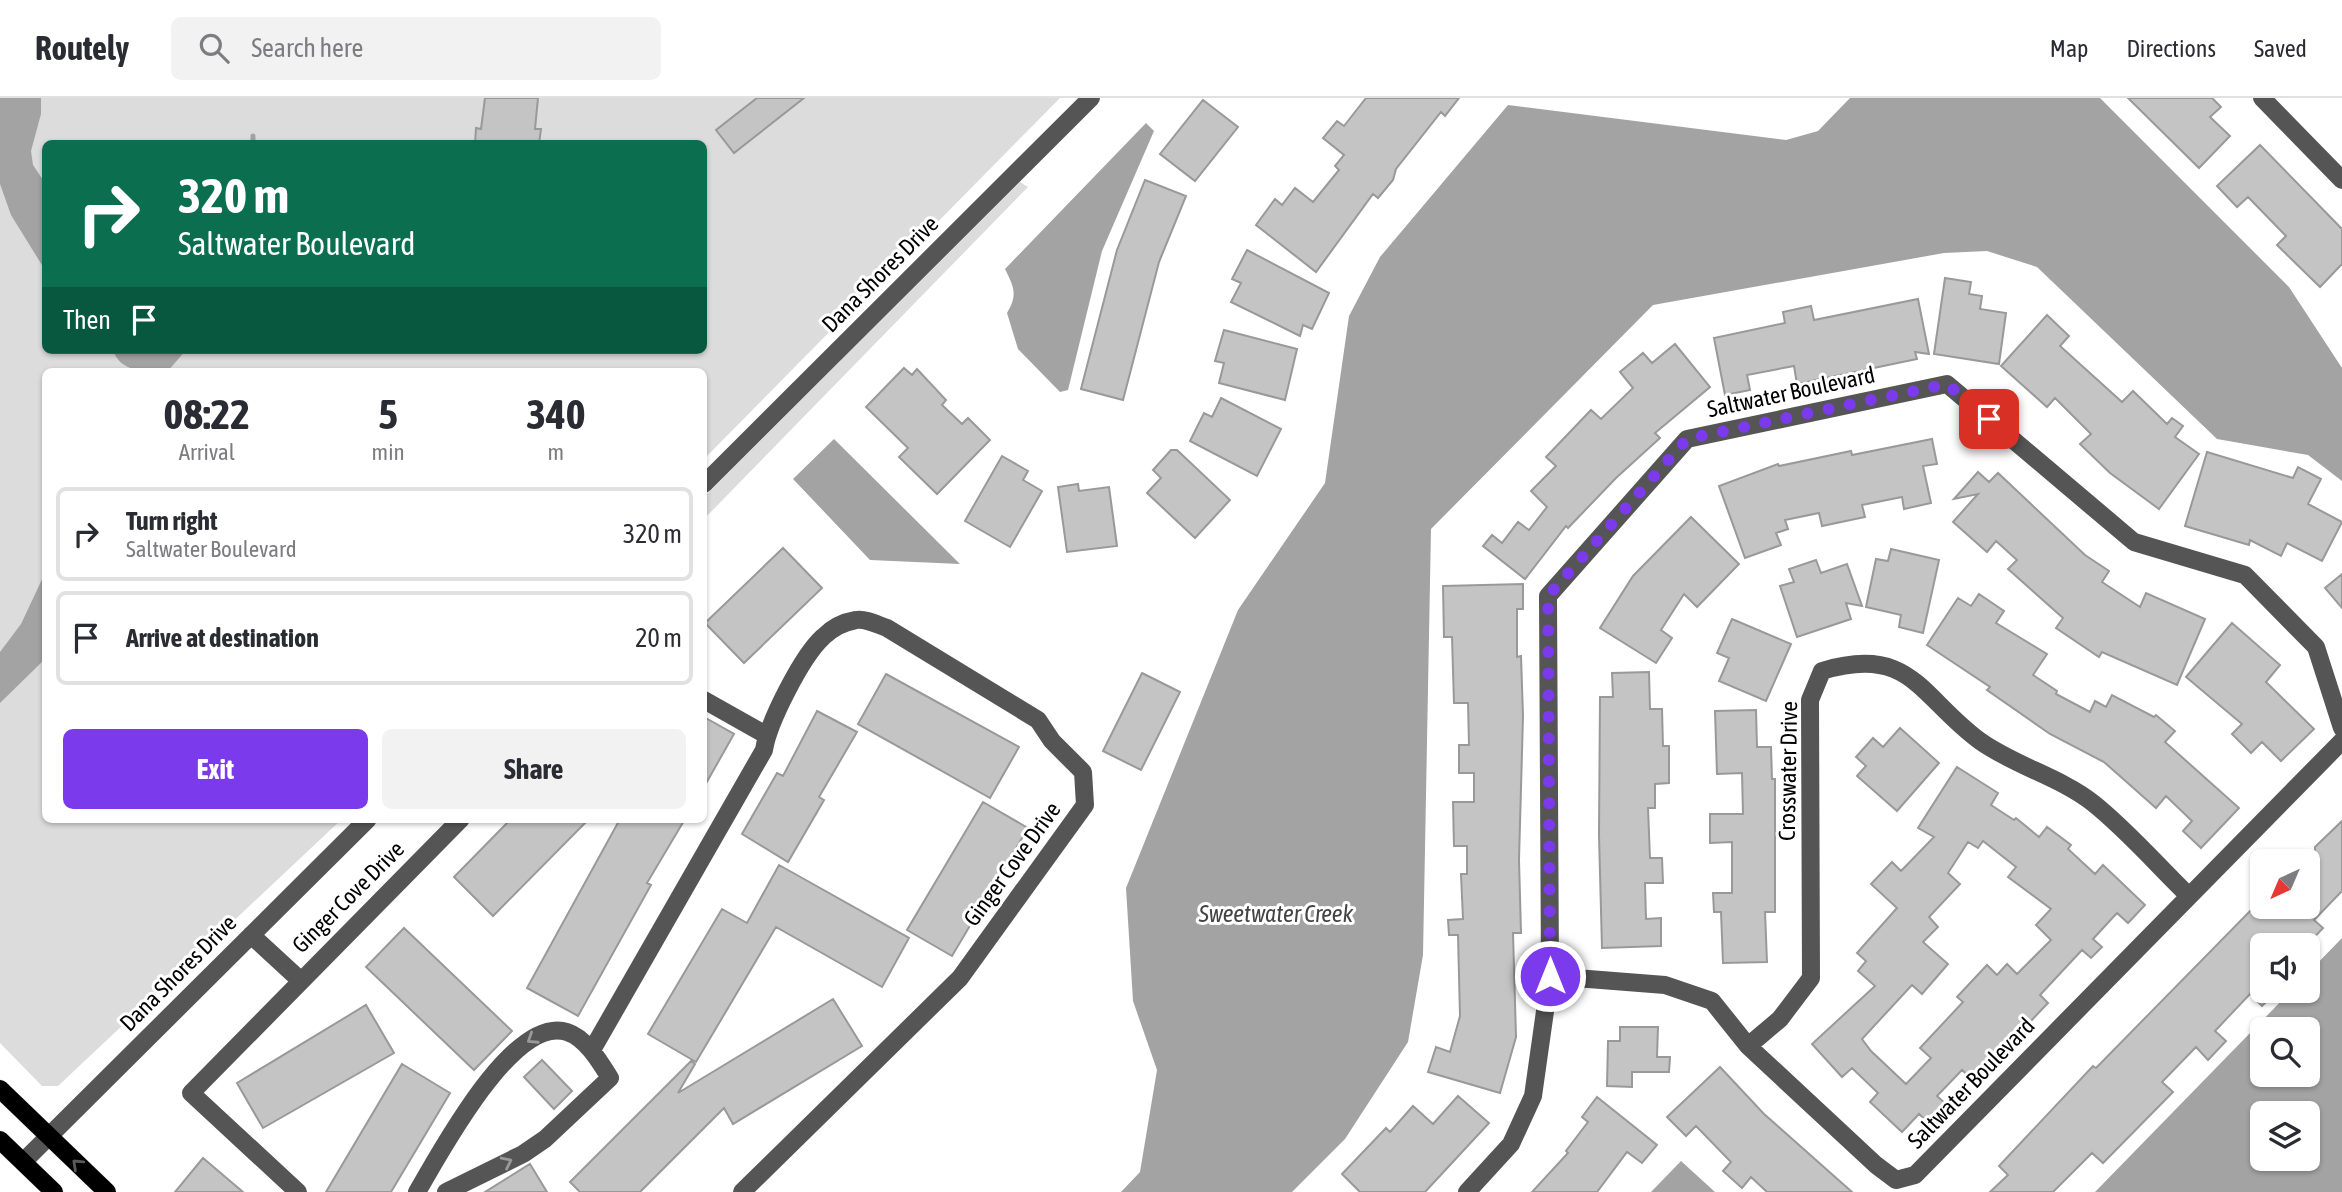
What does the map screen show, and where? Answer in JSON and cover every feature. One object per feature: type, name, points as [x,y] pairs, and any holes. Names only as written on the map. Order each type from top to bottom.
[{"type":"main road","points":[[0,1089],[107,1192]]},
{"type":"main road","points":[[0,1140],[54,1192]]},
{"type":"street","name":"Dana Shores Drive","points":[[707,481],[1091,98]]},
{"type":"street","points":[[2262,98],[2342,180]]},
{"type":"street","name":"Saltwater Boulevard","points":[[1466,1192],[1511,1144],[1533,1096],[1550,976],[1548,596],[1687,439],[1947,384],[2134,542],[2245,575],[2316,647],[2342,727]]},
{"type":"street","name":"Ginger Cove Drive","points":[[592,1050],[764,750],[766,735],[801,666],[821,638],[834,628],[859,619],[887,628],[1038,720],[1052,741],[1083,772],[1085,805],[960,978],[742,1192]]},
{"type":"street","name":"Crosswater Drive","points":[[1748,1046],[1780,1019],[1811,978],[1810,700],[1822,671],[1844,664],[1871,662],[1912,677],[1980,741],[2092,802],[2189,896]]},
{"type":"street","points":[[707,702],[766,735]]},
{"type":"street","name":"Saltwater Boulevard","points":[[1550,976],[1665,985],[1712,1001],[1748,1046],[1876,1165],[1896,1180],[1915,1175],[2342,741]]},
{"type":"street","name":"Dana Shores Drive","points":[[23,1162],[364,823]]},
{"type":"street","name":"Ginger Cove Drive","points":[[298,1192],[191,1093],[457,823]]},
{"type":"street","name":"Ginger Cove Drive","points":[[251,935],[300,980]]},
{"type":"street","points":[[417,1192],[472,1099],[483,1084],[526,1042],[542,1033],[556,1030],[569,1032],[592,1050],[610,1077],[545,1139],[523,1154],[446,1192]]},
{"type":"shaded area","points":[[0,98],[1060,98],[707,456],[707,368],[42,368],[42,823],[338,823],[58,1086],[42,1086],[0,1043]]},
{"type":"shaded area","points":[[1020,182],[1028,187],[707,516],[707,494]]},
{"type":"water","points":[[0,98],[41,98],[41,114],[31,151],[33,165],[42,178],[42,265],[11,215],[0,184]]},
{"type":"water","name":"Sweetwater Creek","points":[[1850,98],[2100,98],[2289,287],[2342,368],[2342,481],[2308,455],[2217,439],[2037,267],[1987,251],[1944,253],[1653,305],[1431,529],[1423,955],[1408,1042],[1345,1139],[1292,1192],[1121,1192],[1140,1172],[1157,1070],[1133,1001],[1126,888],[1238,610],[1325,483],[1349,316],[1380,257],[1508,105],[1786,140],[1818,131]]},
{"type":"water","points":[[1146,123],[1154,131],[1102,251],[1068,390],[1060,392],[1018,349],[1007,313],[1014,291],[1005,269]]},
{"type":"water","points":[[115,354],[183,354],[171,368],[131,368]]},
{"type":"water","points":[[834,439],[960,564],[870,560],[793,479]]},
{"type":"water","points":[[42,579],[42,662],[0,703],[0,652],[21,624]]},
{"type":"water","points":[[2342,938],[2342,1192],[2095,1192],[2250,1033],[2250,1087],[2320,1087],[2320,1017],[2266,1017],[2279,1003],[2320,1003],[2320,961]]},
{"type":"water","points":[[1681,1161],[1715,1192],[1651,1192]]},
{"type":"building","points":[[485,98],[538,98],[535,129],[541,129],[540,140],[475,140],[476,128],[481,129]]},
{"type":"building","points":[[757,98],[804,98],[734,153],[716,130]]},
{"type":"building","points":[[1366,98],[1459,98],[1445,116],[1441,112],[1396,169],[1393,180],[1378,198],[1373,194],[1316,272],[1256,225],[1275,199],[1282,205],[1295,188],[1313,202],[1339,170],[1335,166],[1344,155],[1323,138],[1337,121],[1344,126]]},
{"type":"building","points":[[2128,98],[2212,98],[2221,107],[2210,117],[2230,136],[2199,168]]},
{"type":"building","points":[[1203,100],[1238,127],[1195,181],[1160,154]]},
{"type":"building","points":[[2260,145],[2342,229],[2342,264],[2320,287],[2277,245],[2286,236],[2248,197],[2237,207],[2217,186]]},
{"type":"building","points":[[1145,180],[1186,196],[1159,262],[1123,400],[1081,389],[1117,250]]},
{"type":"building","points":[[1247,250],[1329,293],[1312,329],[1303,325],[1300,336],[1231,302],[1241,283],[1232,279]]},
{"type":"building","points":[[1945,278],[1971,282],[1969,294],[1982,296],[1980,309],[2006,313],[1999,364],[1934,354]]},
{"type":"building","points":[[1918,299],[1929,354],[1915,352],[1917,359],[1797,384],[1794,366],[1747,375],[1750,390],[1725,395],[1714,338],[1785,323],[1783,312],[1811,306],[1814,320]]},
{"type":"building","points":[[2047,315],[2069,336],[2060,346],[2122,402],[2133,391],[2167,424],[2172,418],[2183,426],[2175,437],[2199,454],[2159,509],[2110,473],[2080,444],[2091,434],[2055,398],[2047,407],[2001,366]]},
{"type":"building","points":[[1224,330],[1297,349],[1285,400],[1219,383],[1224,363],[1215,361]]},
{"type":"building","points":[[1675,344],[1710,387],[1655,433],[1660,438],[1616,478],[1568,528],[1566,526],[1525,579],[1483,546],[1492,535],[1502,543],[1518,522],[1529,530],[1547,507],[1531,491],[1556,466],[1546,457],[1591,410],[1601,419],[1633,388],[1620,372],[1643,353],[1652,363]]},
{"type":"building","points":[[904,368],[912,375],[917,369],[946,400],[942,405],[962,424],[968,418],[990,440],[937,494],[899,457],[908,448],[866,407]]},
{"type":"building","points":[[1221,398],[1281,429],[1257,476],[1190,441],[1204,413],[1212,417]]},
{"type":"building","points":[[1932,439],[1937,464],[1923,466],[1931,503],[1904,509],[1902,497],[1862,505],[1865,517],[1822,526],[1819,513],[1785,520],[1788,529],[1776,533],[1781,545],[1745,558],[1719,486],[1778,464],[1779,466],[1851,451],[1852,455]]},
{"type":"building","points":[[1171,450],[1177,450],[1230,500],[1195,538],[1147,493],[1161,478],[1153,470]]},
{"type":"building","points":[[2207,452],[2293,478],[2298,467],[2321,479],[2308,504],[2342,522],[2322,561],[2287,543],[2281,556],[2250,540],[2249,545],[2185,526]]},
{"type":"building","points":[[1002,456],[1028,471],[1023,480],[1042,491],[1010,547],[965,521]]},
{"type":"building","points":[[1978,472],[1989,482],[1998,473],[2085,555],[2109,571],[2102,582],[2140,607],[2146,593],[2205,619],[2177,685],[2102,652],[2099,657],[2056,628],[2063,618],[2008,569],[2017,560],[1996,541],[1987,552],[1953,522],[1978,494],[1954,499]]},
{"type":"building","points":[[1078,484],[1079,491],[1109,487],[1117,546],[1067,552],[1058,487]]},
{"type":"building","points":[[1691,517],[1739,564],[1697,607],[1684,594],[1661,630],[1672,638],[1656,663],[1600,628],[1633,576]]},
{"type":"building","points":[[783,548],[822,588],[744,663],[707,625],[707,621]]},
{"type":"building","points":[[1891,549],[1939,560],[1923,633],[1899,627],[1901,615],[1866,607],[1876,559],[1888,561]]},
{"type":"building","points":[[1816,560],[1821,573],[1847,564],[1862,606],[1846,603],[1851,619],[1797,637],[1780,586],[1794,582],[1789,569]]},
{"type":"building","points":[[2342,574],[2342,608],[2325,588]]},
{"type":"building","points":[[1523,584],[1523,609],[1517,609],[1517,657],[1521,656],[1523,716],[1519,860],[1521,933],[1513,933],[1516,1037],[1500,1093],[1428,1072],[1436,1047],[1450,1052],[1460,1016],[1458,935],[1449,935],[1448,920],[1463,919],[1461,874],[1467,874],[1467,846],[1454,846],[1453,802],[1474,802],[1474,773],[1459,773],[1459,745],[1469,745],[1468,703],[1454,703],[1452,637],[1444,637],[1443,586]]},
{"type":"building","points":[[1979,594],[2004,611],[1996,623],[2047,654],[2033,675],[2057,691],[2056,694],[2090,712],[2095,701],[2106,707],[2112,695],[2154,717],[2156,715],[2175,731],[2165,742],[2239,808],[2201,848],[2183,831],[2192,821],[2166,796],[2156,808],[2104,762],[2050,734],[1987,690],[1990,687],[1927,645],[1958,598],[1971,606]]},
{"type":"building","points":[[1732,619],[1791,644],[1766,701],[1719,681],[1729,658],[1717,653]]},
{"type":"building","points":[[2232,623],[2280,665],[2266,682],[2314,729],[2281,761],[2262,742],[2251,753],[2232,734],[2242,724],[2186,677]]},
{"type":"building","points":[[1649,672],[1650,709],[1662,709],[1663,746],[1669,746],[1669,783],[1655,784],[1655,808],[1648,808],[1650,858],[1662,858],[1663,883],[1645,883],[1646,919],[1661,918],[1661,946],[1602,948],[1600,697],[1613,697],[1612,673]]},
{"type":"building","points":[[1142,673],[1180,692],[1141,770],[1103,751]]},
{"type":"building","points":[[886,674],[1019,747],[990,798],[858,724]]},
{"type":"building","points":[[1756,710],[1757,747],[1771,747],[1772,779],[1775,779],[1775,912],[1765,912],[1767,962],[1723,963],[1721,912],[1714,912],[1713,893],[1732,893],[1732,842],[1710,843],[1710,814],[1743,814],[1742,773],[1717,774],[1715,711]]},
{"type":"building","points":[[817,711],[857,732],[819,797],[824,800],[788,862],[742,834],[777,773],[783,776]]},
{"type":"building","points":[[707,719],[734,734],[707,782]]},
{"type":"building","points":[[1900,728],[1939,763],[1897,811],[1857,776],[1866,766],[1856,757],[1873,738],[1883,747]]},
{"type":"building","points":[[1957,767],[1998,793],[1991,805],[2014,820],[2016,818],[2039,837],[2047,827],[2071,845],[2068,849],[2095,874],[2103,865],[2145,905],[2128,923],[2117,913],[2093,939],[2102,947],[2091,958],[2082,950],[2040,995],[2048,1003],[1973,1080],[1962,1070],[1937,1096],[1947,1105],[1930,1124],[1919,1114],[1902,1132],[1870,1102],[1878,1093],[1852,1068],[1842,1077],[1812,1044],[1875,986],[1858,971],[1866,961],[1857,953],[1897,908],[1871,884],[1892,862],[1901,871],[1934,837],[1918,828]],"holes":[[[1983,841],[2016,867],[2008,877],[2051,909],[2036,925],[2051,940],[2017,974],[2007,964],[1997,975],[1987,965],[1957,997],[1963,1002],[1920,1048],[1931,1058],[1906,1084],[1862,1039],[1912,985],[1922,994],[1948,964],[1923,942],[1938,927],[1929,917],[1960,884],[1948,873],[1968,842],[1978,848]]]},
{"type":"building","points":[[983,802],[1028,828],[952,956],[907,930]]},
{"type":"building","points":[[2342,821],[2342,891],[2320,914],[2320,849],[2315,847]]},
{"type":"building","points":[[507,823],[585,823],[493,916],[454,877]]},
{"type":"building","points":[[618,823],[683,823],[647,883],[651,885],[578,1016],[527,988]]},
{"type":"building","points":[[779,865],[909,938],[882,987],[776,927],[696,1062],[648,1034],[722,909],[747,923]]},
{"type":"building","points":[[2250,911],[2250,919],[2315,919],[2323,928],[2318,933],[2250,933],[2250,994],[2215,1031],[2226,1041],[2208,1060],[2196,1047],[2162,1082],[2173,1092],[2103,1163],[2092,1153],[2053,1192],[1990,1192],[2008,1175],[1999,1166],[2093,1066],[2096,1068]]},
{"type":"building","points":[[404,928],[512,1031],[474,1070],[366,967]]},
{"type":"building","points":[[833,999],[862,1046],[733,1124],[724,1108],[640,1192],[580,1192],[570,1182],[691,1061],[695,1064],[678,1093]]},
{"type":"building","points":[[366,1005],[394,1053],[263,1128],[237,1083]]},
{"type":"building","points":[[1620,1027],[1658,1027],[1657,1057],[1670,1057],[1669,1072],[1632,1072],[1632,1087],[1607,1086],[1608,1041],[1620,1041]]},
{"type":"building","points":[[542,1060],[572,1091],[554,1109],[524,1077]]},
{"type":"building","points":[[402,1064],[450,1093],[391,1192],[326,1192]]},
{"type":"building","points":[[1720,1067],[1764,1114],[1852,1192],[1767,1192],[1751,1177],[1742,1188],[1723,1171],[1731,1162],[1696,1126],[1686,1136],[1667,1117]]},
{"type":"building","points":[[1458,1096],[1489,1123],[1425,1192],[1360,1192],[1342,1174],[1386,1128],[1390,1132],[1413,1106],[1433,1124]]},
{"type":"building","points":[[1597,1097],[1657,1145],[1642,1163],[1627,1152],[1597,1192],[1532,1192],[1568,1153],[1566,1151],[1588,1122],[1582,1117]]},
{"type":"building","points":[[203,1158],[243,1192],[175,1192]]},
{"type":"building","points":[[530,1164],[547,1192],[485,1192]]},
{"type":"route","points":[[1550,976],[1548,596],[1687,439],[1947,384],[1989,419]]}]
